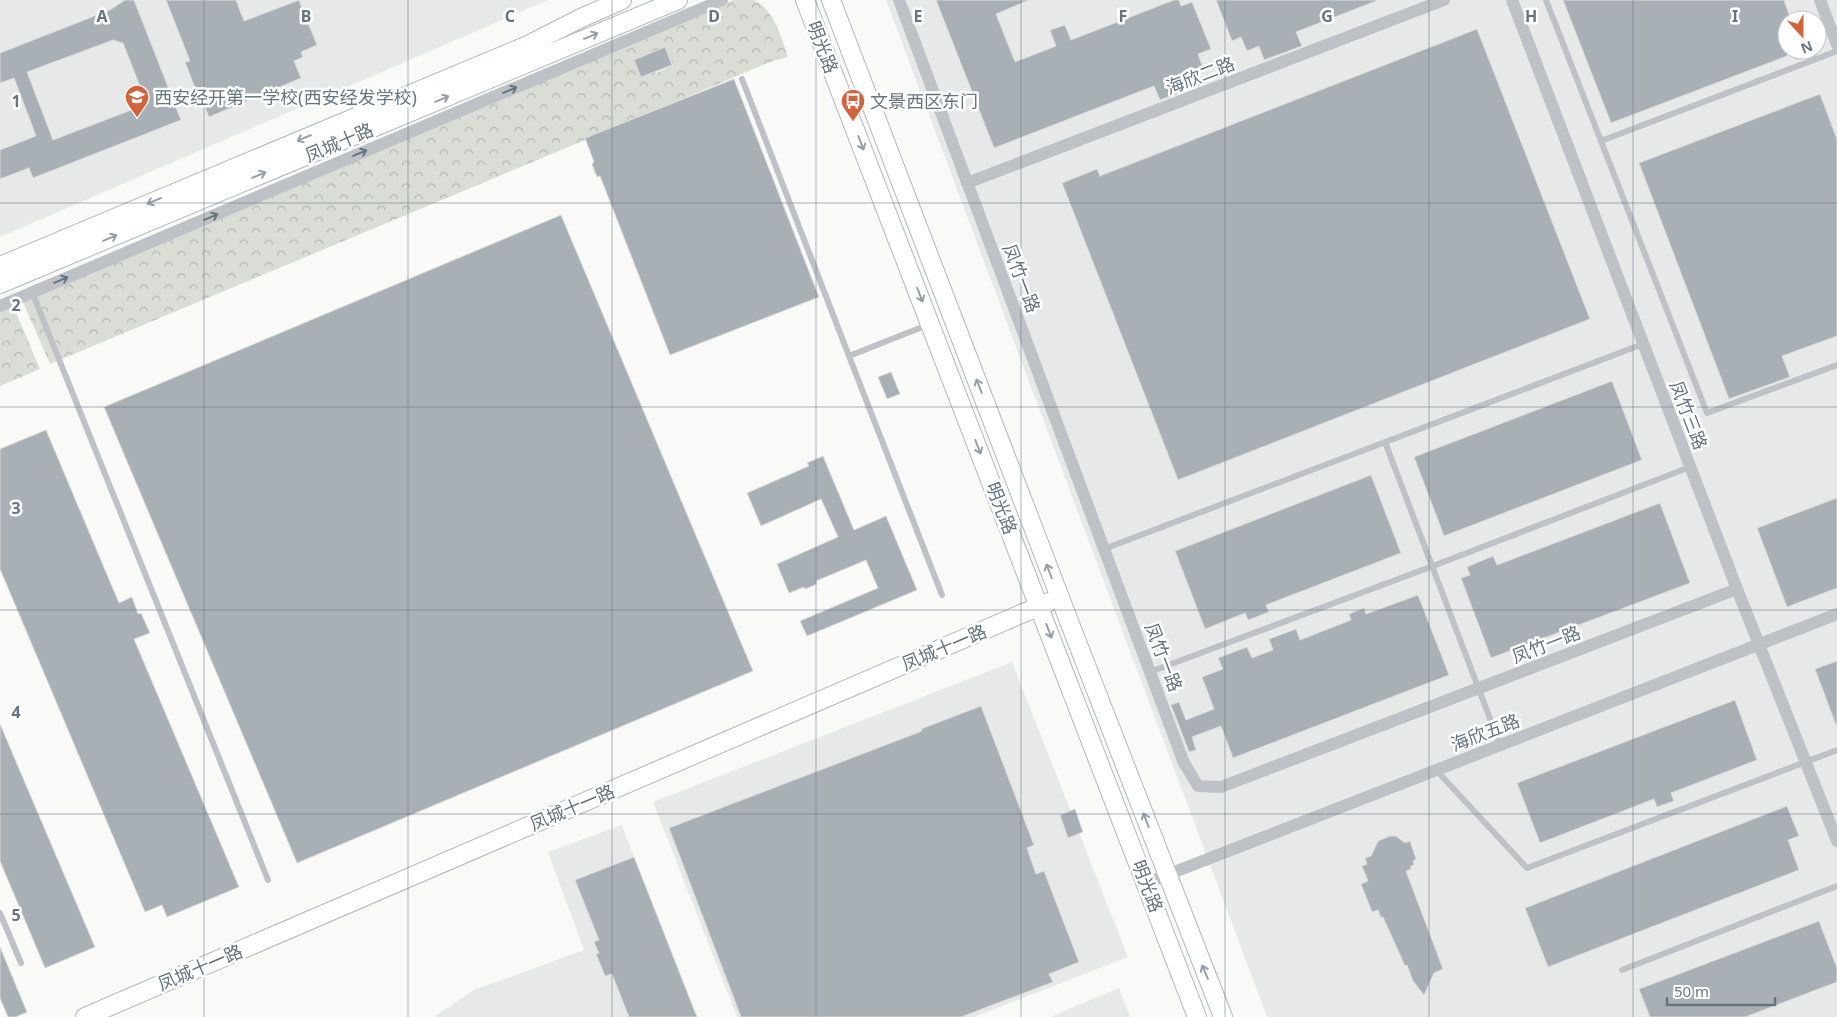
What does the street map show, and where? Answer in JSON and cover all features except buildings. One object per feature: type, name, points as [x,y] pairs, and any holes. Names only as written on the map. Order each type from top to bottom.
[{"type":"main road","name":"凤城十路","points":[[0,266],[528,45],[622,0]]},
{"type":"main road","name":"凤城十路","points":[[0,284],[678,0]]},
{"type":"main road","name":"明光路","points":[[806,0],[1197,1017]]},
{"type":"main road","name":"明光路","points":[[831,0],[1223,1017]]},
{"type":"main road","name":"凤城十一路","points":[[85,1017],[1060,598]]},
{"type":"street","points":[[0,306],[722,0]]},
{"type":"street","name":"凤竹一路","points":[[899,0],[1184,763],[1198,786],[1221,787],[1737,589]]},
{"type":"street","name":"海欣二路","points":[[968,183],[1444,0]]},
{"type":"street","name":"凤竹三路","points":[[1512,0],[1737,589],[1837,841]]},
{"type":"street","points":[[1820,0],[1837,45]]},
{"type":"street","name":"海欣五路","points":[[1146,883],[1837,614]]},
{"type":"lane","points":[[1546,0],[1707,413],[1837,365]]},
{"type":"lane","points":[[1601,141],[1837,51]]},
{"type":"lane","points":[[742,79],[942,595]]},
{"type":"lane","points":[[32,292],[268,880]]},
{"type":"lane","points":[[849,356],[931,324]]},
{"type":"lane","points":[[1104,549],[1643,344]]},
{"type":"lane","points":[[1385,442],[1500,745]]},
{"type":"lane","points":[[1150,672],[1690,467]]},
{"type":"lane","points":[[1436,770],[1528,868],[1837,750]]},
{"type":"lane","points":[[1622,970],[1837,886]]},
{"type":"lane","points":[[0,913],[22,963]]},
{"type":"shaded area","name":"西安经开第一学校(西安经发学校)","points":[[0,0],[548,0],[0,237]]},
{"type":"shaded area","points":[[886,0],[1837,0],[1837,1017],[1267,1017]]},
{"type":"shaded area","points":[[1012,662],[1128,957],[974,1017],[737,1017],[653,802]]},
{"type":"shaded area","points":[[622,825],[693,1017],[434,1017],[474,990],[584,950],[548,852]]},
{"type":"shaded area","points":[[1119,988],[1130,1017],[1050,1017]]},
{"type":"green space","points":[[733,0],[753,0],[760,4],[766,9],[776,24],[783,41],[788,57],[770,62],[585,138],[585,140],[50,364],[22,300]],"holes":[[[665,47],[673,65],[656,73],[648,54]]]},
{"type":"green space","points":[[12,303],[40,369],[0,386],[0,308]]},
{"type":"place","name":"西安经开第一学校(西安经发学校)","points":[[137,118]]},
{"type":"place","name":"文景西区东门","points":[[853,122]]}]
